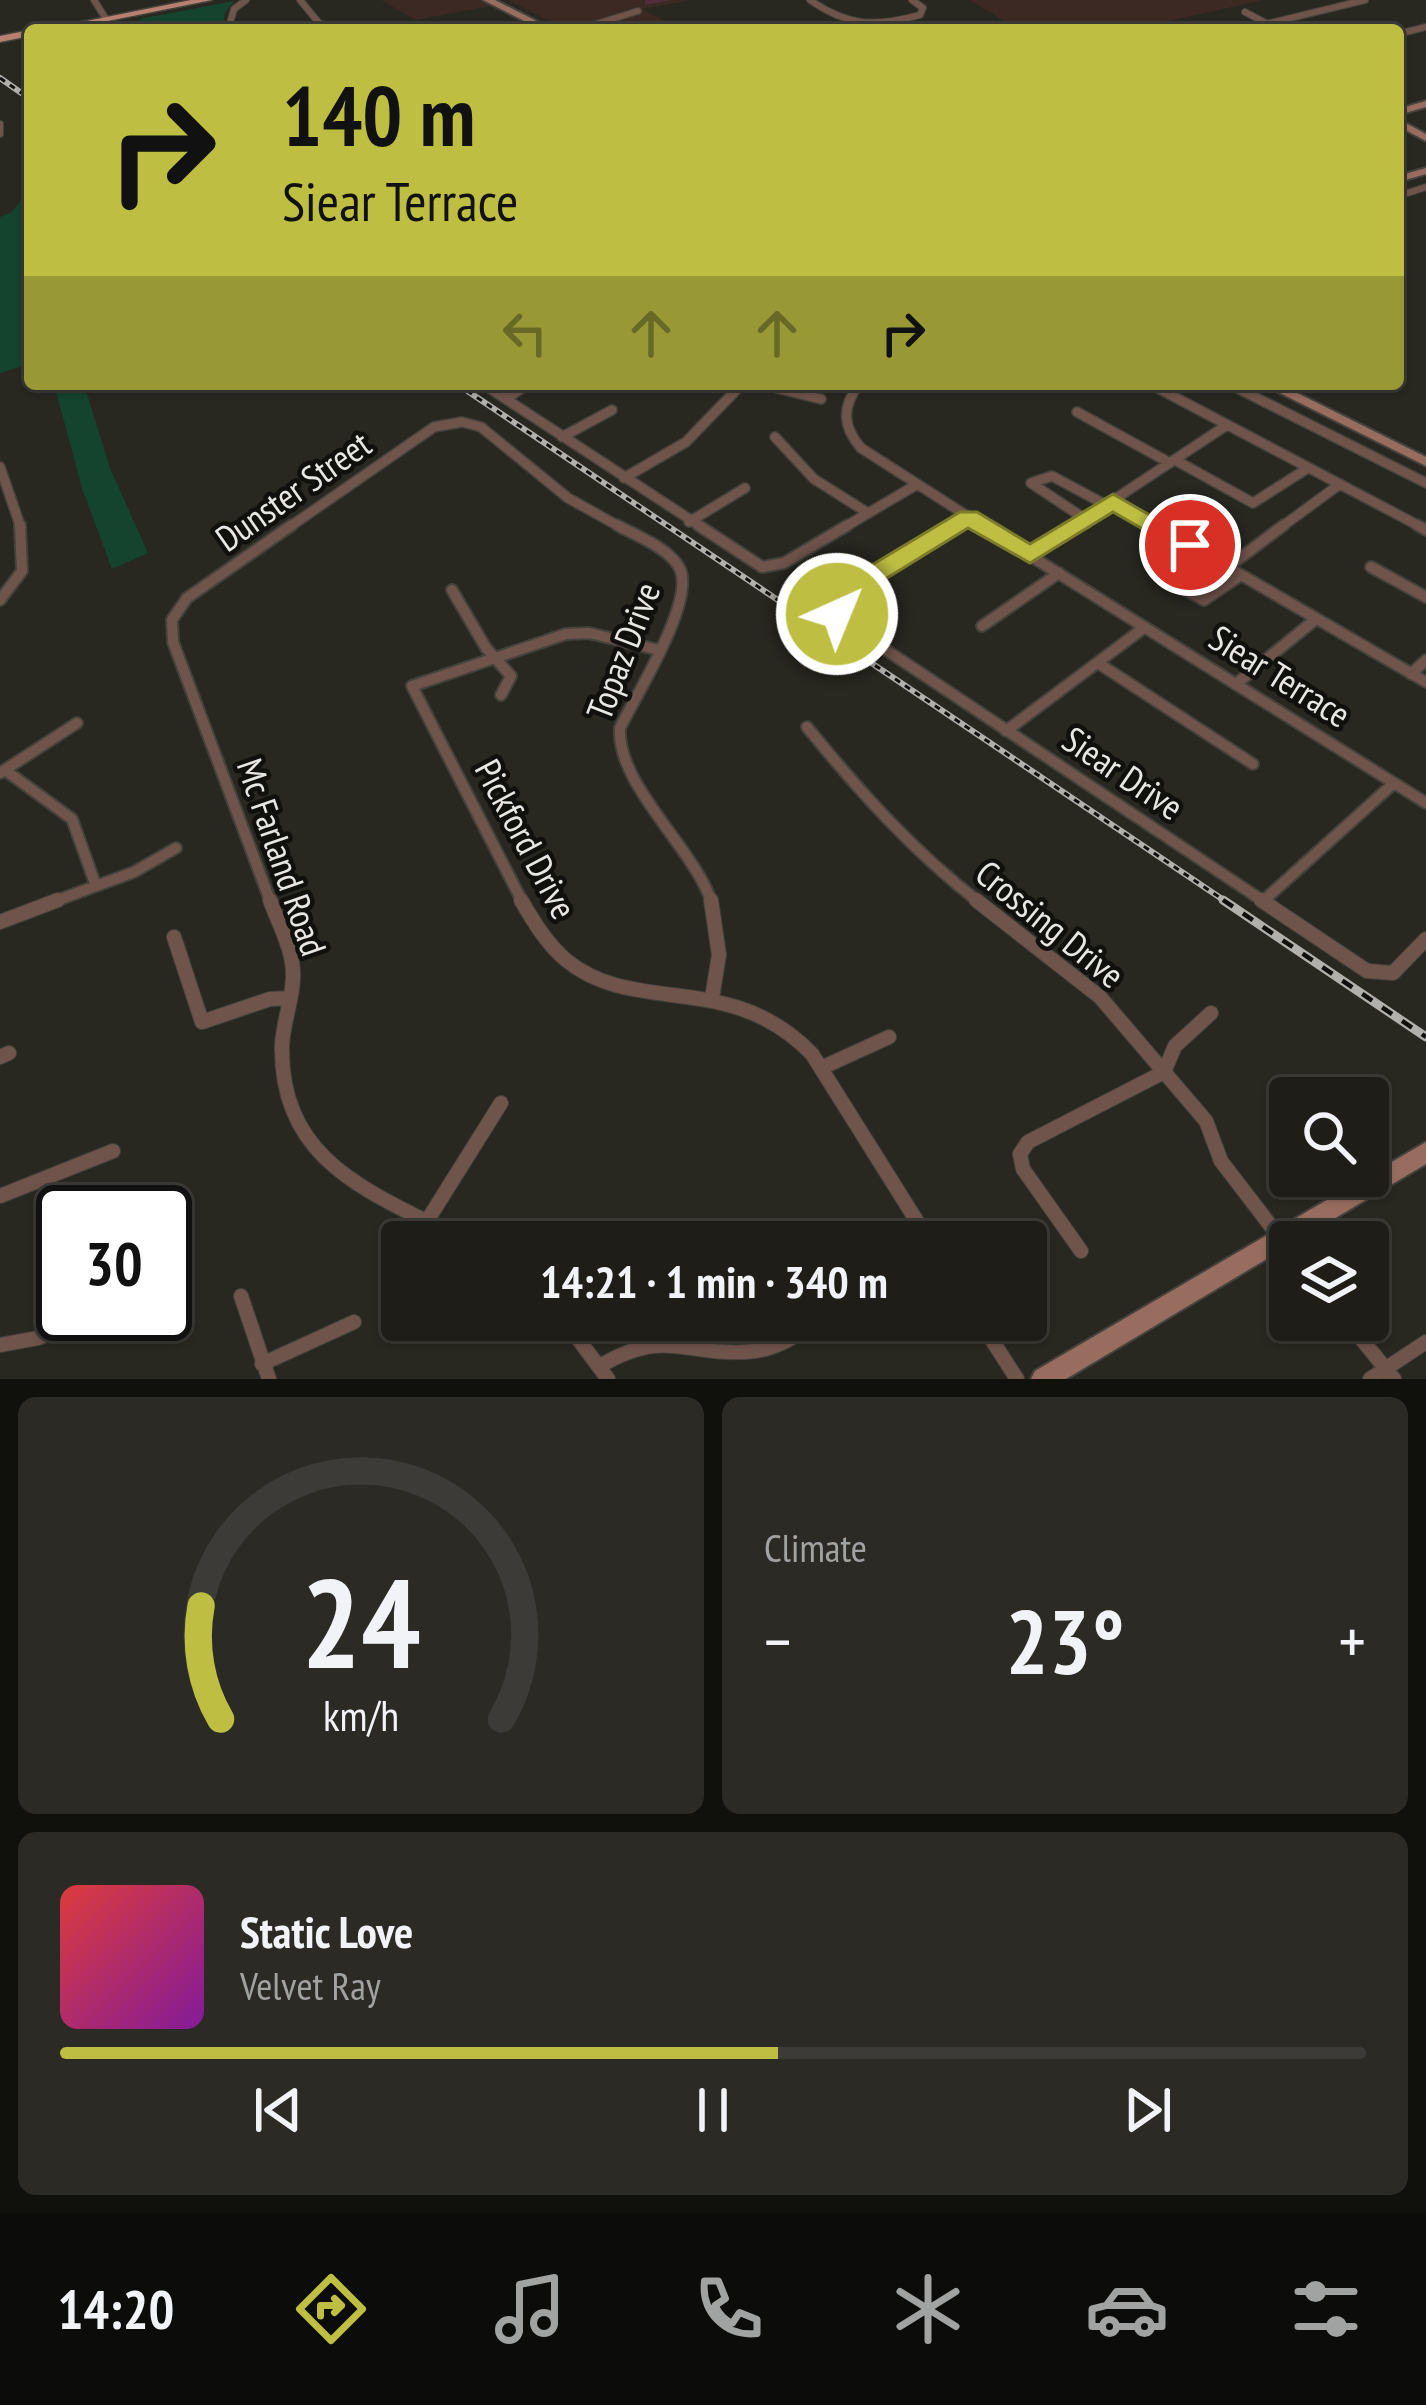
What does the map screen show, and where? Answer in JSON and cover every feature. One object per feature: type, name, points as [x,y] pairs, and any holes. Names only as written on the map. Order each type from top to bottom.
[{"type":"main road","points":[[79,24],[206,0]]},
{"type":"main road","points":[[488,0],[537,24]]},
{"type":"main road","points":[[501,0],[549,24]]},
{"type":"main road","points":[[1281,390],[1426,462]]},
{"type":"main road","points":[[1321,1221],[1426,1152]]},
{"type":"main road","points":[[1043,1379],[1269,1254]]},
{"type":"street","points":[[94,0],[106,19]]},
{"type":"street","points":[[230,24],[234,8],[246,0]]},
{"type":"street","points":[[810,0],[847,24]]},
{"type":"street","points":[[870,24],[923,12],[912,0]]},
{"type":"street","points":[[1245,12],[1266,23],[1365,0]]},
{"type":"street","points":[[597,24],[638,11]]},
{"type":"street","points":[[0,124],[0,134]]},
{"type":"street","points":[[493,390],[752,563],[767,567],[784,563],[916,485]]},
{"type":"street","points":[[506,399],[519,390]]},
{"type":"street","points":[[624,478],[686,442],[736,390]]},
{"type":"street","points":[[785,390],[821,399]]},
{"type":"street","name":"Siear Terrace","points":[[855,390],[845,405],[848,432],[870,456],[1426,803]]},
{"type":"street","points":[[1161,390],[1426,530]]},
{"type":"street","points":[[1241,390],[1426,483]]},
{"type":"street","points":[[562,436],[612,410]]},
{"type":"street","points":[[1077,412],[1253,502],[1308,468]]},
{"type":"street","name":"Dunster Street","points":[[172,620],[190,595],[434,427],[456,422]]},
{"type":"street","name":"Topaz Drive","points":[[456,422],[481,427],[568,498],[656,547],[676,564],[684,581],[684,597],[619,731],[619,742],[713,900],[722,944],[712,998]]},
{"type":"street","points":[[1030,555],[1227,425]]},
{"type":"street","points":[[775,437],[809,474],[868,513]]},
{"type":"street","points":[[0,468],[27,558],[19,582],[0,599]]},
{"type":"street","points":[[1085,519],[1031,483],[1052,476],[1109,503],[1426,682]]},
{"type":"street","points":[[1228,567],[1340,484]]},
{"type":"street","points":[[689,521],[745,488]]},
{"type":"street","name":"Siear Drive","points":[[968,518],[844,593],[836,608],[845,623],[1363,969],[1386,975],[1426,939]]},
{"type":"street","points":[[1190,545],[1157,568],[1157,574],[1200,600],[1241,575]]},
{"type":"street","points":[[1371,567],[1426,597]]},
{"type":"street","points":[[982,626],[1060,573]]},
{"type":"street","points":[[452,590],[511,677],[501,695]]},
{"type":"street","points":[[1236,684],[1316,619]]},
{"type":"street","name":"Mc Farland Road","points":[[172,620],[172,642],[291,955],[283,1066],[287,1092],[304,1133],[325,1160],[356,1187],[426,1221]]},
{"type":"street","points":[[1006,731],[1145,627]]},
{"type":"street","points":[[495,658],[580,632],[659,650]]},
{"type":"street","name":"Pickford Drive","points":[[495,658],[412,686],[551,949],[599,978],[712,998],[772,1016],[797,1035],[821,1068],[918,1221]]},
{"type":"street","points":[[1411,674],[1426,660]]},
{"type":"street","points":[[1098,663],[1253,764]]},
{"type":"street","points":[[77,723],[2,772],[71,819],[96,886]]},
{"type":"street","name":"Crossing Drive","points":[[807,727],[854,786],[924,859],[1094,991],[1210,1126],[1223,1164],[1269,1224]]},
{"type":"street","points":[[1262,902],[1394,783]]},
{"type":"street","points":[[0,922],[146,867],[176,848]]},
{"type":"street","points":[[174,937],[202,1022],[270,999],[290,998]]},
{"type":"street","points":[[1081,1251],[1023,1169],[1022,1151],[1028,1142],[1165,1072],[1166,1057],[1174,1046],[1211,1013]]},
{"type":"street","points":[[821,1068],[889,1037]]},
{"type":"street","points":[[429,1221],[501,1103]]},
{"type":"street","points":[[0,1196],[113,1150]]},
{"type":"street","points":[[241,1296],[265,1372],[354,1322]]},
{"type":"street","points":[[0,1345],[36,1338]]},
{"type":"street","points":[[580,1341],[604,1372],[649,1341]]},
{"type":"street","points":[[678,1341],[714,1351],[770,1348],[784,1341]]},
{"type":"street","points":[[993,1341],[1017,1379]]},
{"type":"street","points":[[1363,1341],[1390,1374]]},
{"type":"street","points":[[1370,1379],[1390,1374],[1426,1342]]},
{"type":"shaded area","points":[[381,0],[480,0],[491,6],[416,20]]},
{"type":"shaded area","points":[[508,0],[692,0],[642,9],[670,24],[556,24]]},
{"type":"shaded area","points":[[970,0],[1264,0],[1155,24],[1008,24]]},
{"type":"green space","points":[[234,1],[223,24],[142,24],[139,19]]},
{"type":"green space","points":[[24,196],[24,366],[0,373],[0,217],[12,212]]},
{"type":"green space","points":[[56,390],[86,390],[110,468],[148,553],[112,569],[82,488]]},
{"type":"railway","points":[[0,78],[24,95]]},
{"type":"railway","points":[[466,390],[1228,903]]},
{"type":"railway","points":[[1223,900],[1426,1037]]},
{"type":"route","points":[[837,614],[836,604],[844,593],[968,518],[1030,555],[1113,501],[1190,545]]}]
